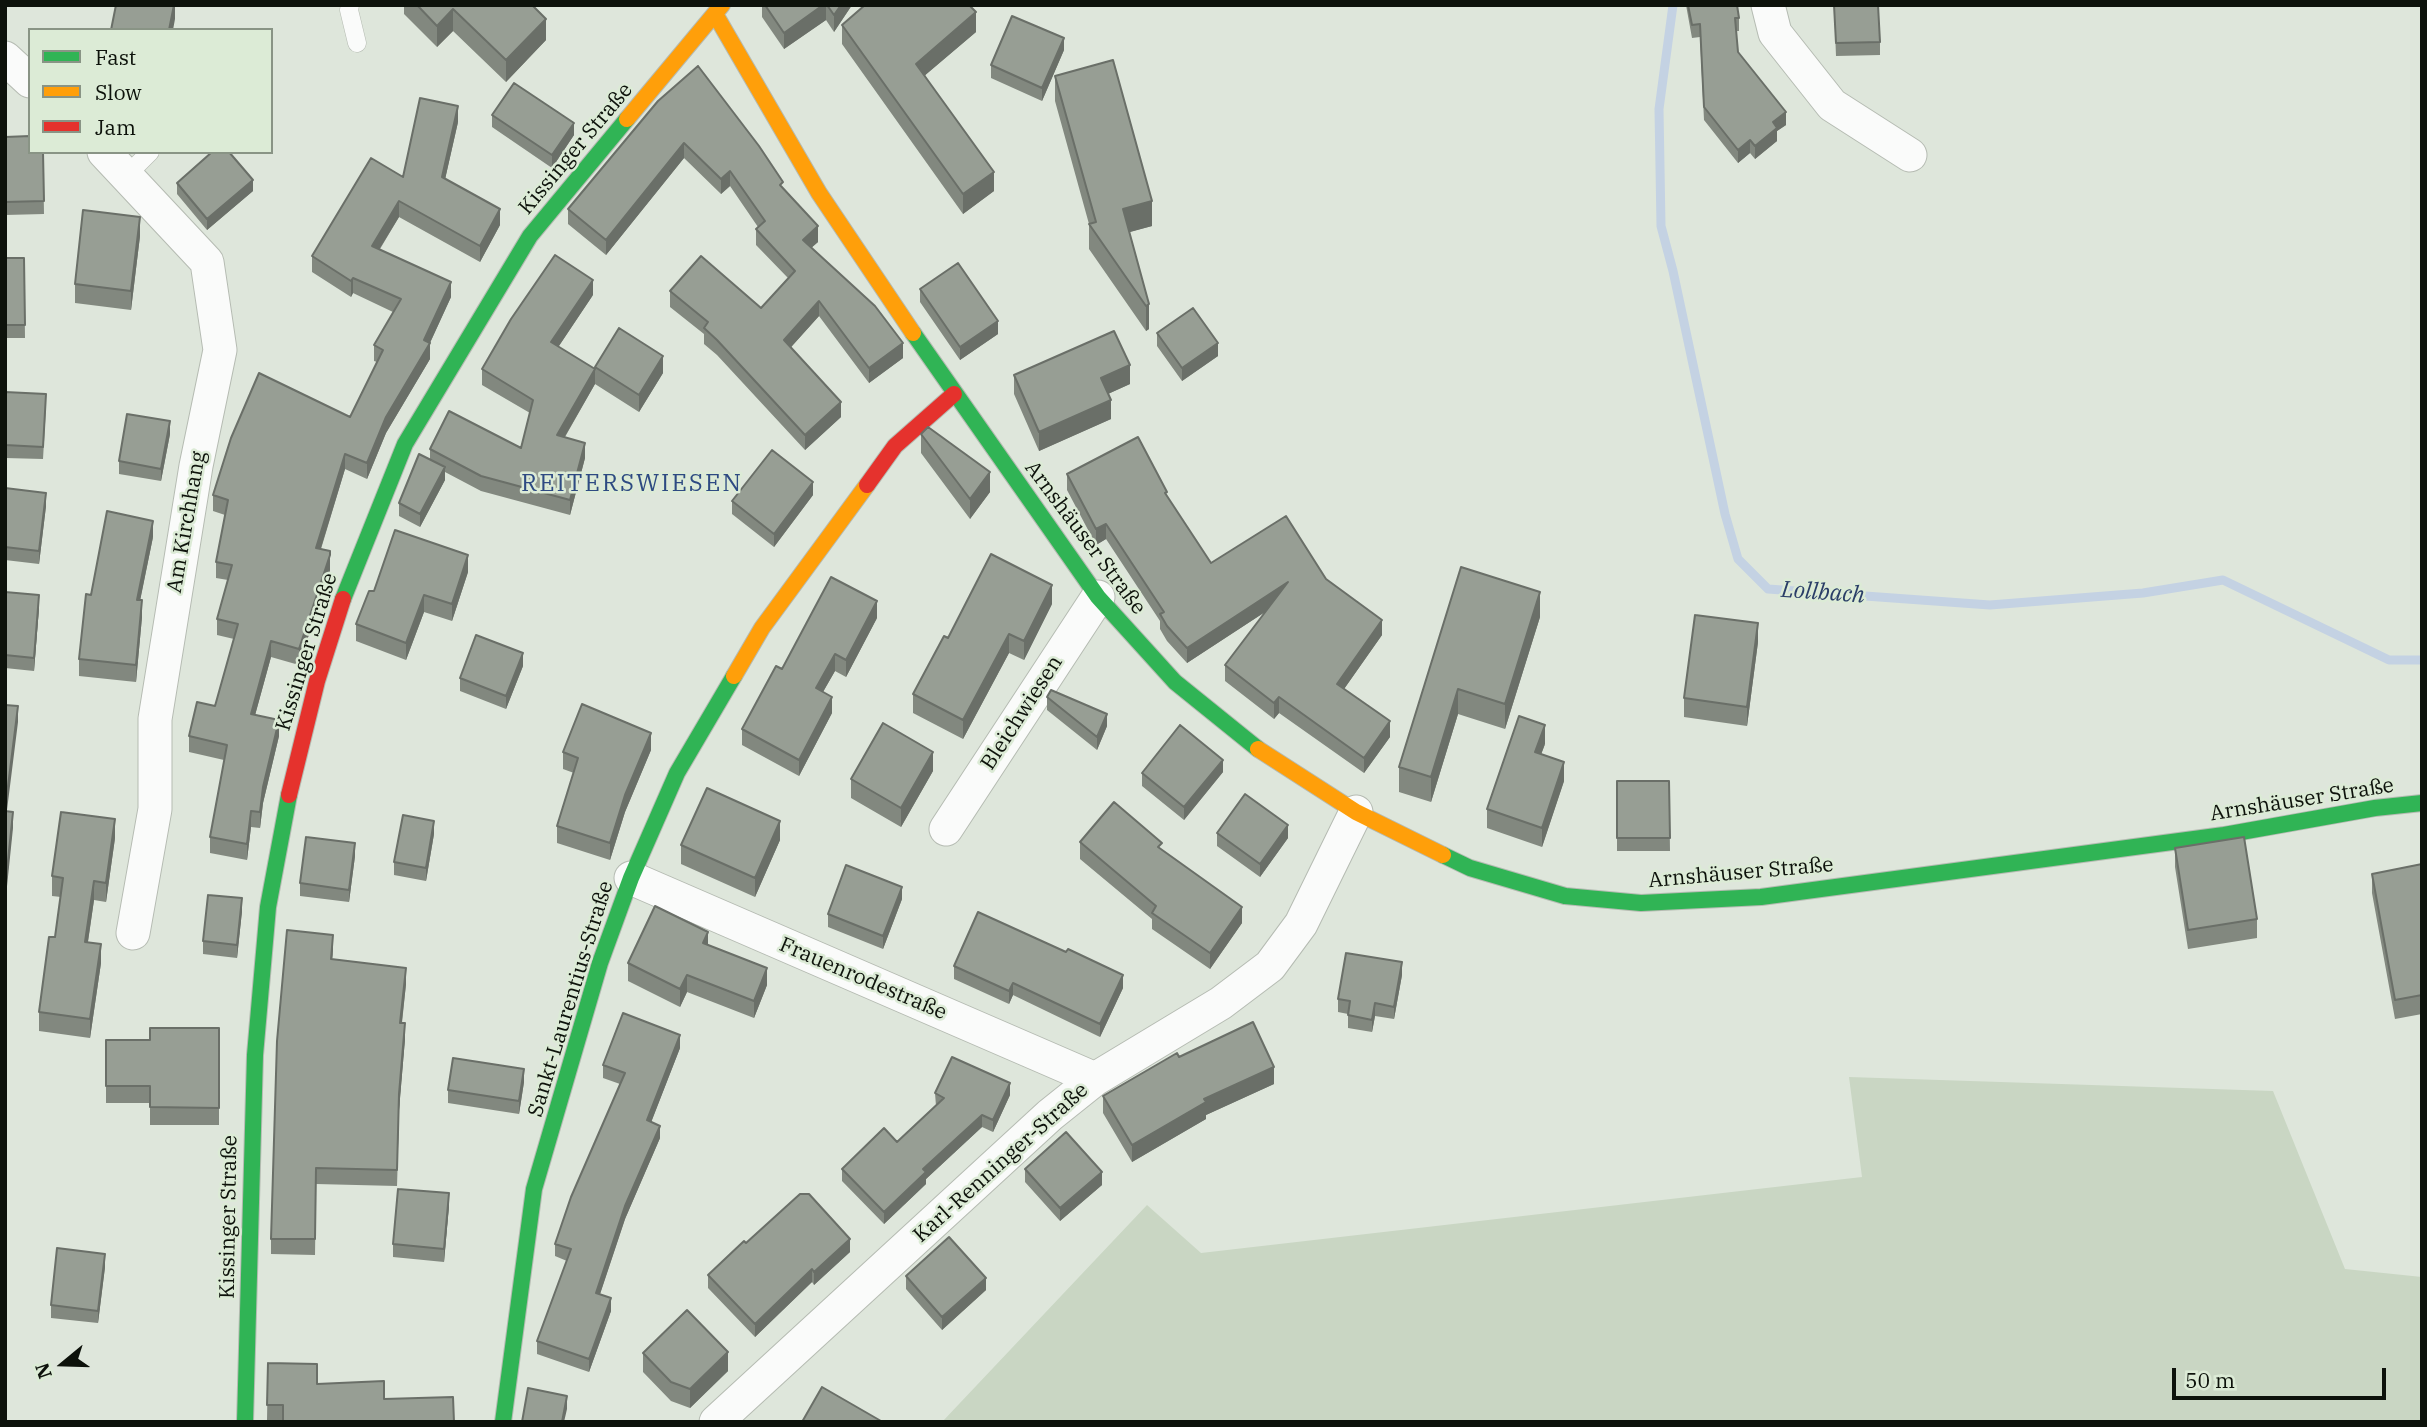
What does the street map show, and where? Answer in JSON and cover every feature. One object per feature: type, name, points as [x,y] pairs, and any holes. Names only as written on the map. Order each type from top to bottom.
[{"type":"street","points":[[1768,5],[1775,33],[1832,106],[1910,155]]},
{"type":"street","name":"Arnshäuser Straße","points":[[716,8],[818,193],[954,394],[1098,597],[1175,682],[1264,754],[1356,812],[1471,868],[1565,895],[1641,903],[1761,897],[2224,835],[2375,808],[2422,803]]},
{"type":"street","name":"Kissinger Straße","points":[[245,1422],[255,1055],[268,907],[293,775],[317,681],[346,588],[405,444],[530,236],[716,8]]},
{"type":"street","points":[[5,58],[28,79]]},
{"type":"street","name":"Am Kirchhang","points":[[127,160],[207,262],[220,350],[196,466],[155,719],[155,809],[133,933]]},
{"type":"street","name":"Sankt-Laurentius-Straße","points":[[503,1422],[534,1189],[600,963],[631,878],[677,773],[762,628],[895,446],[954,394]]},
{"type":"street","name":"Bleichwiesen","points":[[946,829],[1098,597]]},
{"type":"street","name":"Karl-Renninger-Straße","points":[[716,1422],[1050,1115],[1095,1079],[1221,1003],[1270,966],[1301,924],[1356,812]]},
{"type":"street","name":"Frauenrodestraße","points":[[631,878],[1095,1079]]},
{"type":"lane","points":[[350,5],[357,43]]},
{"type":"green space","points":[[1849,1077],[2273,1091],[2345,1269],[2422,1277],[2422,1422],[942,1422],[1147,1205],[1201,1253],[1862,1177]]},
{"type":"building","points":[[116,5],[174,5],[169,28],[111,28]]},
{"type":"building","points":[[417,5],[532,5],[546,19],[506,60],[453,9],[437,26]]},
{"type":"building","points":[[765,5],[823,5],[784,33]]},
{"type":"building","points":[[827,5],[841,5],[834,15]]},
{"type":"building","points":[[865,5],[969,5],[976,12],[916,64],[994,172],[963,194],[842,25]]},
{"type":"building","points":[[1688,5],[1737,5],[1739,18],[1735,18],[1738,52],[1786,112],[1773,122],[1777,128],[1755,146],[1750,140],[1738,150],[1704,107],[1700,24],[1692,25]]},
{"type":"building","points":[[1834,5],[1878,5],[1880,42],[1836,43]]},
{"type":"building","points":[[1012,16],[1064,38],[1042,88],[991,65]]},
{"type":"building","points":[[1113,60],[1152,201],[1123,209],[1149,304],[1146,306],[1089,224],[1096,222],[1055,76]]},
{"type":"building","points":[[698,66],[759,146],[783,182],[780,185],[818,226],[803,240],[875,306],[903,343],[869,368],[819,301],[784,340],[841,402],[805,435],[704,328],[708,322],[670,291],[701,256],[761,308],[795,271],[756,229],[765,221],[730,171],[721,179],[684,143],[606,240],[568,209],[658,101]]},
{"type":"building","points":[[514,83],[574,123],[552,155],[492,115]]},
{"type":"building","points":[[420,98],[458,106],[442,177],[500,209],[480,246],[399,201],[372,246],[451,282],[424,340],[430,343],[386,417],[367,463],[345,454],[316,548],[330,551],[330,555],[299,649],[271,641],[251,714],[279,720],[263,787],[260,812],[251,811],[247,844],[210,837],[227,745],[189,736],[197,702],[215,706],[238,624],[217,619],[232,565],[216,562],[228,500],[213,495],[231,438],[259,373],[350,417],[383,350],[374,345],[401,299],[353,278],[351,281],[312,256],[371,158],[403,177]]},
{"type":"building","points":[[28,136],[28,154],[43,154],[44,201],[5,202],[5,137]]},
{"type":"building","points":[[210,154],[231,154],[253,180],[207,219],[177,183]]},
{"type":"building","points":[[83,210],[140,217],[131,291],[75,284]]},
{"type":"building","points":[[555,255],[593,280],[551,342],[595,369],[557,435],[585,443],[570,500],[481,476],[430,449],[449,411],[521,448],[533,400],[482,369],[511,319]]},
{"type":"building","points":[[5,258],[24,258],[25,325],[5,325]]},
{"type":"building","points":[[958,263],[998,321],[960,347],[920,289]]},
{"type":"building","points":[[1193,308],[1218,343],[1182,368],[1157,333]]},
{"type":"building","points":[[619,328],[663,356],[639,395],[595,367]]},
{"type":"building","points":[[1114,331],[1130,365],[1101,378],[1111,400],[1039,432],[1014,375]]},
{"type":"building","points":[[5,392],[46,394],[43,447],[5,445]]},
{"type":"building","points":[[127,414],[170,421],[161,469],[119,461]]},
{"type":"building","points":[[928,427],[990,472],[970,499],[921,434]]},
{"type":"building","points":[[1138,437],[1167,492],[1165,493],[1211,563],[1286,516],[1326,579],[1382,620],[1337,684],[1390,721],[1364,758],[1279,697],[1274,703],[1225,665],[1288,582],[1187,648],[1167,626],[1160,614],[1164,612],[1106,524],[1096,529],[1067,474]]},
{"type":"building","points":[[772,450],[813,482],[774,534],[732,501]]},
{"type":"building","points":[[419,454],[445,467],[420,514],[399,503]]},
{"type":"building","points":[[5,488],[46,493],[39,551],[5,547]]},
{"type":"building","points":[[107,511],[153,521],[137,600],[142,600],[136,665],[79,659],[86,594],[91,595]]},
{"type":"building","points":[[395,530],[468,555],[452,604],[424,595],[406,643],[356,624],[369,591],[374,591]]},
{"type":"building","points":[[991,554],[1052,585],[1024,641],[1009,634],[963,720],[913,694],[944,636],[948,638]]},
{"type":"building","points":[[1461,567],[1540,592],[1505,704],[1458,689],[1431,777],[1399,767]]},
{"type":"building","points":[[831,577],[877,601],[846,660],[835,654],[816,688],[832,697],[799,760],[742,729],[776,666],[782,669]]},
{"type":"building","points":[[5,592],[39,595],[34,658],[5,655]]},
{"type":"building","points":[[1695,615],[1758,623],[1747,707],[1684,698]]},
{"type":"building","points":[[476,635],[523,653],[506,696],[460,678]]},
{"type":"building","points":[[1051,690],[1107,714],[1097,737],[1047,697]]},
{"type":"building","points":[[582,704],[651,733],[625,795],[610,843],[557,826],[578,758],[563,752]]},
{"type":"building","points":[[5,705],[18,706],[5,810]]},
{"type":"building","points":[[1519,716],[1545,725],[1535,752],[1564,762],[1542,828],[1487,809]]},
{"type":"building","points":[[883,723],[933,752],[901,808],[851,779]]},
{"type":"building","points":[[1180,725],[1223,760],[1184,807],[1142,773]]},
{"type":"building","points":[[1617,781],[1669,781],[1670,838],[1617,838]]},
{"type":"building","points":[[707,788],[780,821],[755,878],[681,845]]},
{"type":"building","points":[[1245,794],[1288,825],[1260,864],[1217,833]]},
{"type":"building","points":[[1114,802],[1162,843],[1158,847],[1242,907],[1210,953],[1152,913],[1156,906],[1080,842]]},
{"type":"building","points":[[5,811],[13,812],[6,880],[5,880]]},
{"type":"building","points":[[61,812],[115,819],[106,883],[94,881],[85,942],[101,944],[90,1019],[39,1012],[49,937],[55,937],[63,878],[52,876]]},
{"type":"building","points":[[403,815],[434,821],[426,868],[394,862]]},
{"type":"building","points":[[306,837],[355,843],[349,890],[300,883]]},
{"type":"building","points":[[2244,837],[2257,919],[2188,930],[2175,848]]},
{"type":"building","points":[[2422,864],[2422,995],[2395,1000],[2372,874]]},
{"type":"building","points":[[846,865],[902,887],[883,936],[828,914]]},
{"type":"building","points":[[208,895],[242,898],[237,945],[203,941]]},
{"type":"building","points":[[655,906],[708,932],[703,943],[767,968],[754,1001],[687,975],[680,989],[628,963]]},
{"type":"building","points":[[978,912],[1123,975],[1100,1024],[1013,983],[1009,991],[954,966]]},
{"type":"building","points":[[287,930],[333,935],[331,959],[406,968],[400,1023],[405,1023],[399,1094],[397,1170],[316,1168],[315,1239],[271,1239],[277,1041]]},
{"type":"building","points":[[1346,953],[1402,962],[1394,1007],[1375,1003],[1372,1020],[1348,1015],[1350,1001],[1338,999]]},
{"type":"building","points":[[623,1013],[680,1035],[647,1120],[660,1126],[625,1206],[596,1293],[611,1298],[589,1359],[537,1341],[571,1249],[555,1244],[571,1197],[625,1073],[603,1065]]},
{"type":"building","points":[[1253,1022],[1274,1067],[1204,1099],[1206,1102],[1132,1145],[1103,1096],[1177,1053],[1179,1057]]},
{"type":"building","points":[[150,1028],[219,1028],[219,1108],[150,1107],[150,1086],[106,1086],[106,1040],[150,1040]]},
{"type":"building","points":[[952,1057],[1010,1083],[993,1120],[982,1115],[923,1169],[926,1172],[884,1212],[842,1169],[884,1128],[897,1142],[944,1098],[935,1093]]},
{"type":"building","points":[[453,1058],[524,1069],[519,1101],[448,1090]]},
{"type":"building","points":[[1066,1132],[1102,1172],[1060,1208],[1025,1169]]},
{"type":"building","points":[[398,1189],[449,1193],[444,1249],[393,1244]]},
{"type":"building","points":[[800,1194],[809,1194],[850,1239],[814,1272],[812,1269],[755,1324],[708,1275]]},
{"type":"building","points":[[949,1237],[986,1278],[942,1317],[906,1276]]},
{"type":"building","points":[[57,1248],[105,1254],[98,1311],[51,1305]]},
{"type":"building","points":[[687,1310],[728,1352],[690,1389],[671,1382],[643,1353]]},
{"type":"building","points":[[268,1363],[317,1364],[317,1384],[384,1381],[384,1399],[453,1397],[454,1422],[283,1422],[283,1405],[267,1405]]},
{"type":"building","points":[[822,1387],[881,1421],[802,1422]]},
{"type":"building","points":[[528,1388],[567,1396],[562,1422],[522,1422]]},
{"type":"waterway","name":"Lollbach","points":[[1673,5],[1659,109],[1661,226],[1725,514],[1738,559],[1768,589],[1990,605],[2143,593],[2223,580],[2389,660],[2422,660]]},
{"type":"traffic: fast","points":[[343,599],[405,444],[530,236],[627,119]]},
{"type":"traffic: fast","points":[[913,333],[1098,597],[1175,682],[1258,749]]},
{"type":"traffic: fast","points":[[503,1422],[534,1189],[600,963],[631,878],[677,773],[734,676]]},
{"type":"traffic: fast","points":[[245,1422],[255,1055],[268,907],[289,795]]},
{"type":"traffic: fast","points":[[1443,855],[1470,868],[1565,896],[1641,903],[1761,897],[2224,835],[2375,808],[2422,803]]},
{"type":"traffic: slow","points":[[627,119],[722,5]]},
{"type":"traffic: slow","points":[[715,14],[819,193],[913,333]]},
{"type":"traffic: slow","points":[[734,676],[762,628],[867,485]]},
{"type":"traffic: slow","points":[[1258,749],[1356,812],[1443,855]]},
{"type":"traffic: jam","points":[[867,485],[895,446],[954,394]]},
{"type":"traffic: jam","points":[[289,795],[317,681],[343,599]]},
{"type":"district","name":"REITERSWIESEN","points":[[632,484]]}]
